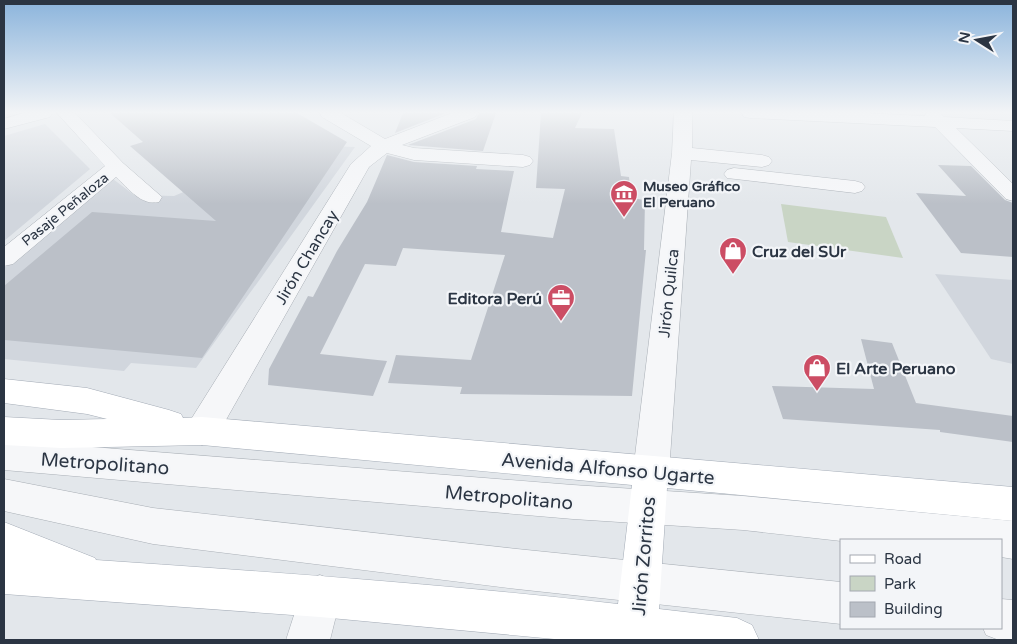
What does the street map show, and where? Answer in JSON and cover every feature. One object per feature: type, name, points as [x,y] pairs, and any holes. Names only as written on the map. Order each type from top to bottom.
[{"type":"main road","name":"Avenida Alfonso Ugarte","points":[[4,391],[87,401],[202,431],[649,490],[1013,504]]},
{"type":"main road","name":"Avenida Alfonso Ugarte","points":[[4,431],[62,434],[202,431]]},
{"type":"main road","name":"Jirón Zorritos","points":[[636,634],[649,490]]},
{"type":"main road","points":[[4,541],[106,582]]},
{"type":"main road","points":[[4,574],[320,596],[515,613],[636,634],[737,640]]},
{"type":"street","name":"Pasaje Peñaloza","points":[[4,259],[116,167],[93,143]]},
{"type":"street","points":[[379,143],[414,154],[523,161]]},
{"type":"street","name":"Jirón Chancay","points":[[202,431],[361,164],[371,154],[392,143]]},
{"type":"street","name":"Jirón Quilca","points":[[649,490],[682,143]]},
{"type":"street","points":[[960,143],[1013,195]]},
{"type":"street","points":[[682,153],[779,162],[784,179]]},
{"type":"street","points":[[116,167],[151,197]]},
{"type":"street","points":[[734,174],[855,186]]},
{"type":"street","name":"Metropolitano","points":[[4,455],[649,490],[743,513],[1013,540]]},
{"type":"street","points":[[4,495],[153,526],[518,569],[840,603]]},
{"type":"street","points":[[308,640],[320,596]]},
{"type":"shaded area","points":[[4,143],[64,143],[90,169],[4,241]]},
{"type":"shaded area","points":[[295,145],[355,147],[196,368],[131,363],[124,371],[4,359],[4,268],[113,179],[134,195],[174,196]]},
{"type":"shaded area","points":[[935,274],[1013,280],[1013,364],[991,359]]},
{"type":"green space","points":[[781,204],[886,217],[903,258],[788,242]]},
{"type":"building","points":[[140,143],[346,143],[202,358],[4,340],[4,286],[92,212],[216,221],[130,146]]},
{"type":"building","points":[[413,143],[486,143],[483,151],[408,145]]},
{"type":"building","points":[[539,143],[616,143],[621,176],[629,177],[631,198],[645,200],[644,250],[646,250],[632,396],[460,394],[462,387],[388,383],[396,355],[471,360],[505,255],[403,248],[396,266],[365,264],[320,354],[387,361],[373,396],[268,385],[269,369],[308,296],[313,297],[337,251],[367,202],[387,155],[414,162],[477,166],[476,169],[514,171],[501,232],[553,238],[565,189],[536,188]]},
{"type":"building","points":[[938,165],[971,166],[1005,200],[1013,203],[1013,257],[961,253],[916,193],[966,196]]},
{"type":"building","points":[[861,339],[892,343],[916,403],[1013,416],[1013,442],[940,432],[940,430],[783,419],[772,386],[874,389]]},
{"type":"place","name":"Museo Gráfico El Peruano","points":[[624,218]]},
{"type":"place","name":"Cruz del SUr","points":[[733,275]]},
{"type":"place","name":"Editora Perú","points":[[561,322]]},
{"type":"place","name":"El Arte Peruano","points":[[817,392]]}]
